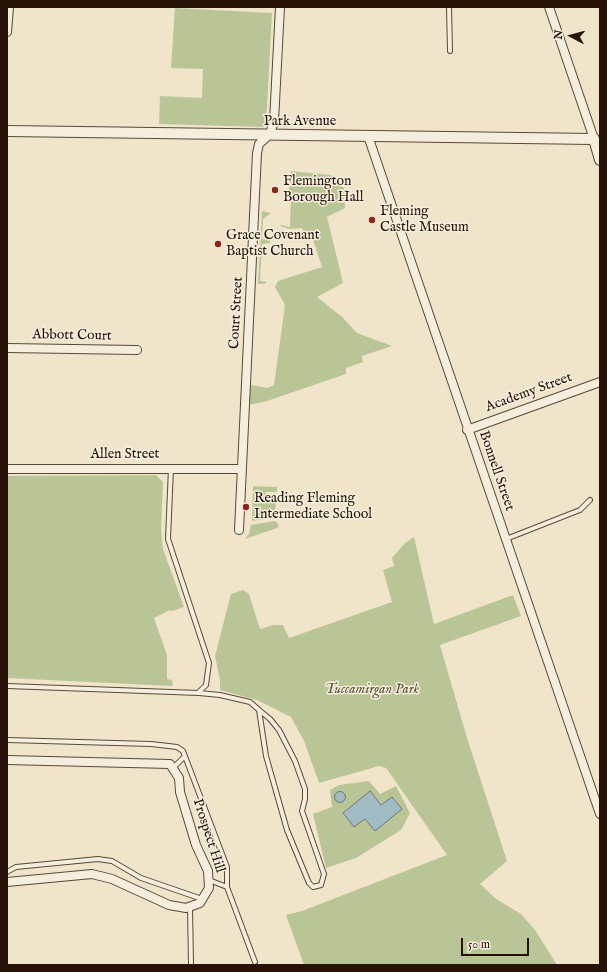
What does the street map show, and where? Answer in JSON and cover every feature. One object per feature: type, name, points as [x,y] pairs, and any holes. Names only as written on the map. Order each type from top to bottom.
[{"type":"street","points":[[7,32],[8,7]]},
{"type":"street","name":"Court Street","points":[[239,530],[257,153],[259,144],[270,134],[274,121],[280,7]]},
{"type":"street","points":[[549,7],[600,160]]},
{"type":"street","name":"Park Avenue","points":[[7,131],[267,136],[594,139]]},
{"type":"street","name":"Bonnell Street","points":[[368,136],[600,814]]},
{"type":"street","name":"Abbott Court","points":[[7,348],[137,350]]},
{"type":"street","name":"Academy Street","points":[[468,430],[600,382]]},
{"type":"street","name":"Allen Street","points":[[7,469],[242,469]]},
{"type":"street","points":[[7,760],[170,764],[173,768]]},
{"type":"street","name":"Prospect Hill","points":[[173,768],[180,778],[180,792],[196,845],[208,871],[209,888],[202,899]]},
{"type":"street","points":[[7,882],[92,874],[112,879],[170,905],[186,908],[200,903],[202,899]]},
{"type":"lane","points":[[449,7],[450,51]]},
{"type":"lane","points":[[171,468],[168,539],[210,663],[206,685],[199,693]]},
{"type":"lane","points":[[506,539],[580,510],[590,500]]},
{"type":"lane","points":[[7,686],[199,693],[250,702],[259,710],[279,730],[295,761],[305,789],[306,799],[302,811],[324,874],[321,885],[313,887],[309,883],[287,830],[266,756],[259,710]]},
{"type":"lane","points":[[7,740],[151,744],[177,747],[183,751],[228,867],[227,887],[256,962]]},
{"type":"lane","points":[[173,768],[185,756]]},
{"type":"lane","points":[[7,872],[16,867],[98,859],[112,861],[141,878],[202,899]]},
{"type":"lane","points":[[209,880],[227,887]]},
{"type":"lane","points":[[190,907],[191,965]]},
{"type":"green space","points":[[175,8],[272,13],[266,124],[264,127],[159,124],[160,96],[202,98],[203,69],[171,68]]},
{"type":"green space","points":[[291,171],[331,175],[344,188],[345,208],[327,217],[343,283],[317,297],[342,317],[357,333],[392,346],[362,356],[363,362],[346,368],[346,374],[264,402],[247,405],[247,384],[267,388],[274,385],[285,305],[275,287],[278,281],[322,267],[310,231],[304,233],[302,228],[290,229],[280,226],[290,227],[291,196],[288,196]]},
{"type":"green space","points":[[262,211],[271,213],[263,219],[262,239],[270,240],[270,243],[262,244],[260,281],[267,282],[264,284],[258,284]]},
{"type":"green space","points":[[156,475],[163,482],[161,530],[163,549],[184,607],[172,611],[170,610],[154,618],[167,655],[167,679],[172,680],[173,685],[7,678],[7,476]]},
{"type":"green space","points":[[253,486],[277,487],[277,492],[265,492],[266,496],[277,496],[274,518],[252,521]]},
{"type":"green space","points":[[275,521],[279,525],[277,528],[245,539],[249,534],[251,525]]},
{"type":"green space","name":"Tuccamirgan Park","points":[[414,537],[434,624],[513,595],[521,616],[440,645],[467,738],[507,861],[480,884],[496,899],[521,914],[535,930],[557,965],[304,965],[286,915],[302,911],[447,855],[386,768],[379,766],[319,783],[304,741],[291,717],[257,700],[220,690],[220,680],[215,656],[231,594],[243,590],[249,594],[260,629],[273,625],[283,625],[289,638],[392,602],[383,570],[394,566],[392,558],[405,543]]},
{"type":"green space","points":[[369,781],[380,794],[396,786],[410,813],[401,830],[356,858],[326,868],[313,814],[332,807],[330,790],[339,785]]},
{"type":"water","points":[[340,791],[344,793],[346,797],[344,801],[340,803],[336,801],[334,797],[336,793]]},
{"type":"water","points":[[370,791],[381,805],[392,797],[402,809],[375,831],[365,819],[354,827],[343,813]]},
{"type":"place","name":"Flemington Borough Hall","points":[[275,190]]},
{"type":"place","name":"Fleming Castle Museum","points":[[372,220]]},
{"type":"place","name":"Grace Covenant Baptist Church","points":[[218,244]]},
{"type":"place","name":"Reading Fleming Intermediate School","points":[[246,507]]}]
